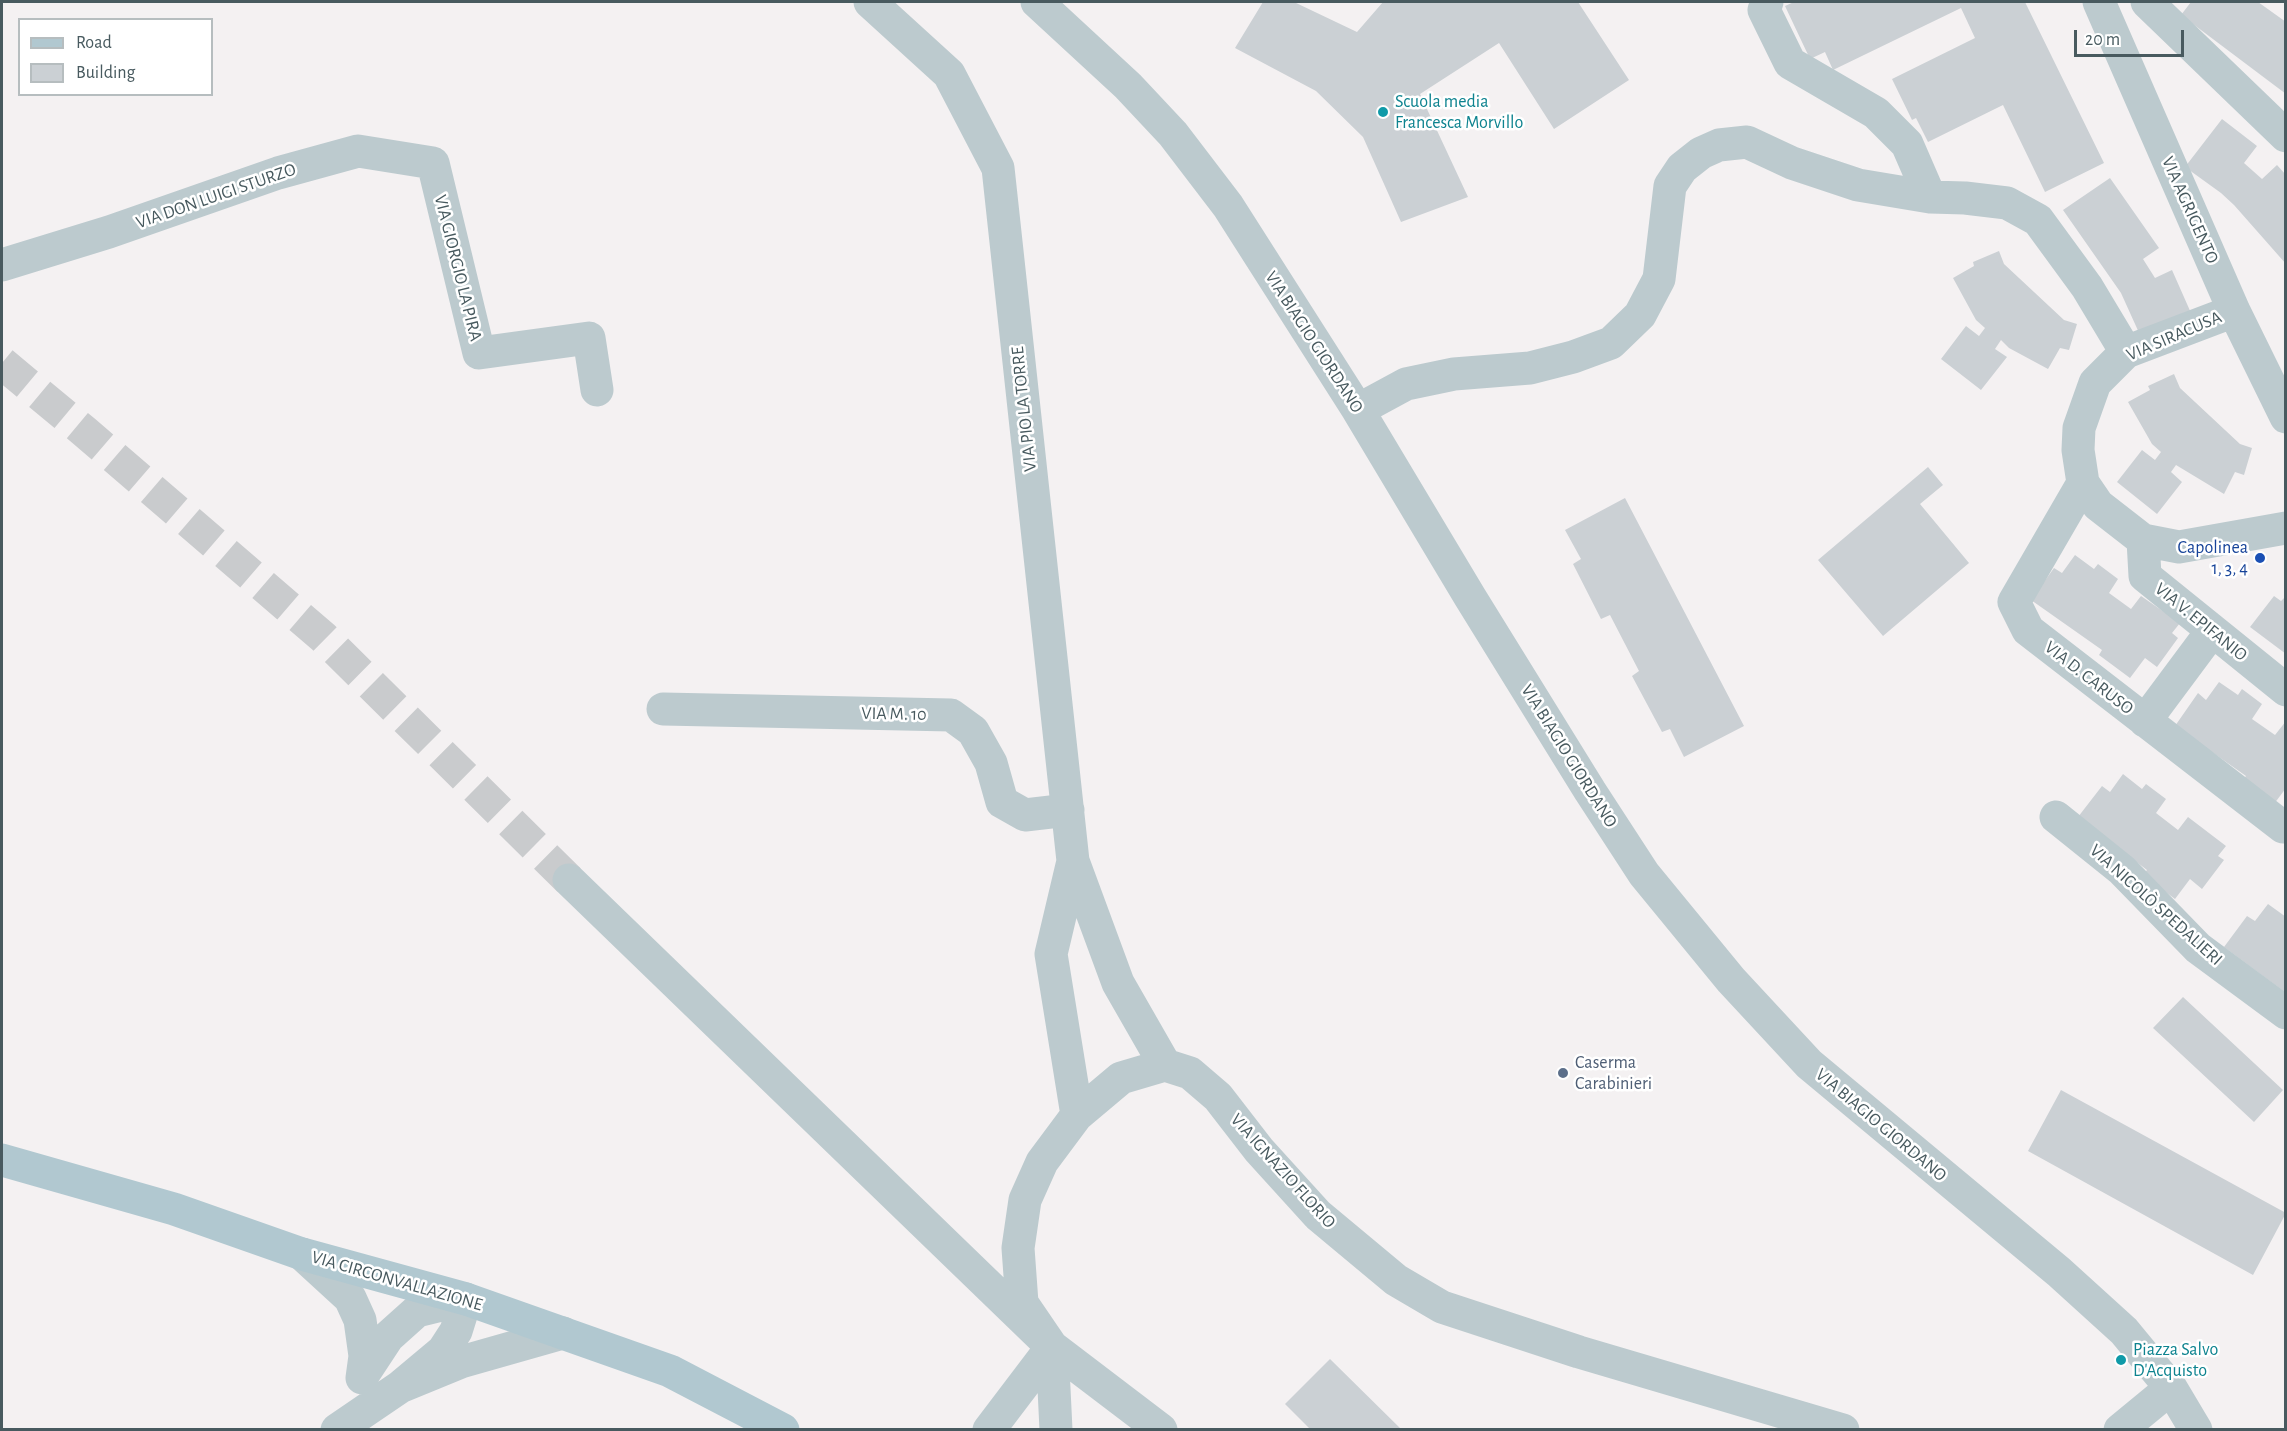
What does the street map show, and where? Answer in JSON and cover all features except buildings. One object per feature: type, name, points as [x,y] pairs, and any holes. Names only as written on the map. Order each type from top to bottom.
[{"type":"main road","name":"VIA CIRCONVALLAZIONE","points":[[2,1160],[174,1209],[302,1254],[466,1299],[670,1371],[783,1430]]},
{"type":"street","name":"VIA PIO LA TORRE","points":[[870,2],[949,74],[998,168],[1073,861]]},
{"type":"street","name":"VIA BIAGIO GIORDANO","points":[[1037,2],[1128,86],[1173,134],[1227,206],[1358,410],[1470,597],[1644,874],[1731,980],[1809,1064],[2060,1272],[2124,1331],[2171,1388],[2196,1430]]},
{"type":"street","points":[[1767,2],[1764,10],[1790,63],[1876,113],[1907,144],[1930,197]]},
{"type":"street","name":"VIA AGRIGENTO","points":[[2099,2],[2234,311],[2278,379],[2286,417]]},
{"type":"street","points":[[2158,5],[2286,136]]},
{"type":"street","points":[[1358,410],[1406,384],[1454,374],[1530,368],[1574,357],[1611,343],[1640,315],[1659,279],[1670,186],[1682,168],[1701,153],[1719,145],[1747,142],[1792,163],[1858,185],[1930,197],[2007,203],[2038,220],[2087,287],[2126,352]]},
{"type":"street","name":"VIA DON LUIGI STURZO","points":[[2,265],[109,232],[278,173],[358,151],[433,163]]},
{"type":"street","name":"VIA GIORGIO LA PIRA","points":[[433,163],[479,353],[590,338],[597,390]]},
{"type":"street","name":"VIA SIRACUSA","points":[[2234,311],[2126,352],[2095,383],[2079,428],[2078,450],[2083,483],[2098,505],[2143,540],[2179,547],[2286,528]]},
{"type":"street","name":"VIA D. CARUSO","points":[[2083,483],[2014,602],[2028,630],[2283,827],[2286,824]]},
{"type":"street","name":"VIA V. EPIFANIO","points":[[2143,540],[2145,576],[2286,690]]},
{"type":"street","points":[[2145,721],[2212,631]]},
{"type":"street","name":"VIA M. 10","points":[[663,710],[951,715],[973,731],[991,763],[1002,802],[1025,814],[1068,810]]},
{"type":"street","name":"VIA NICOLÒ SPEDALIERI","points":[[2056,817],[2122,870],[2198,948],[2286,1013]]},
{"type":"street","points":[[1056,1430],[1052,1347],[1022,1303],[1018,1248],[1025,1200],[1042,1162],[1077,1114],[1121,1078],[1165,1065],[1118,983],[1073,861]]},
{"type":"street","points":[[1073,861],[1051,954],[1077,1114]]},
{"type":"street","points":[[569,880],[1052,1347],[1161,1430]]},
{"type":"street","name":"VIA IGNAZIO FLORIO","points":[[1165,1065],[1190,1073],[1218,1097],[1259,1150],[1318,1215],[1396,1281],[1442,1307],[1579,1352],[1843,1430]]},
{"type":"street","points":[[302,1254],[350,1298],[360,1320],[365,1356],[363,1375]]},
{"type":"street","points":[[337,1430],[363,1375],[388,1337],[417,1311],[466,1299]]},
{"type":"street","points":[[337,1430],[400,1387],[443,1351],[456,1331],[466,1299]]},
{"type":"street","points":[[400,1387],[461,1362],[563,1333]]},
{"type":"street","points":[[989,1430],[1052,1347]]},
{"type":"street","points":[[2120,1430],[2171,1388]]},
{"type":"tunnel","points":[[2,363],[323,637],[569,880]]},
{"type":"place","name":"Scuola media Francesca Morvillo","points":[[1383,112]]},
{"type":"place","name":"Capolinea 1, 3, 4","points":[[2260,558]]},
{"type":"place","name":"Caserma Carabinieri","points":[[1563,1073]]},
{"type":"place","name":"Piazza Salvo D'Acquisto","points":[[2121,1360]]}]
